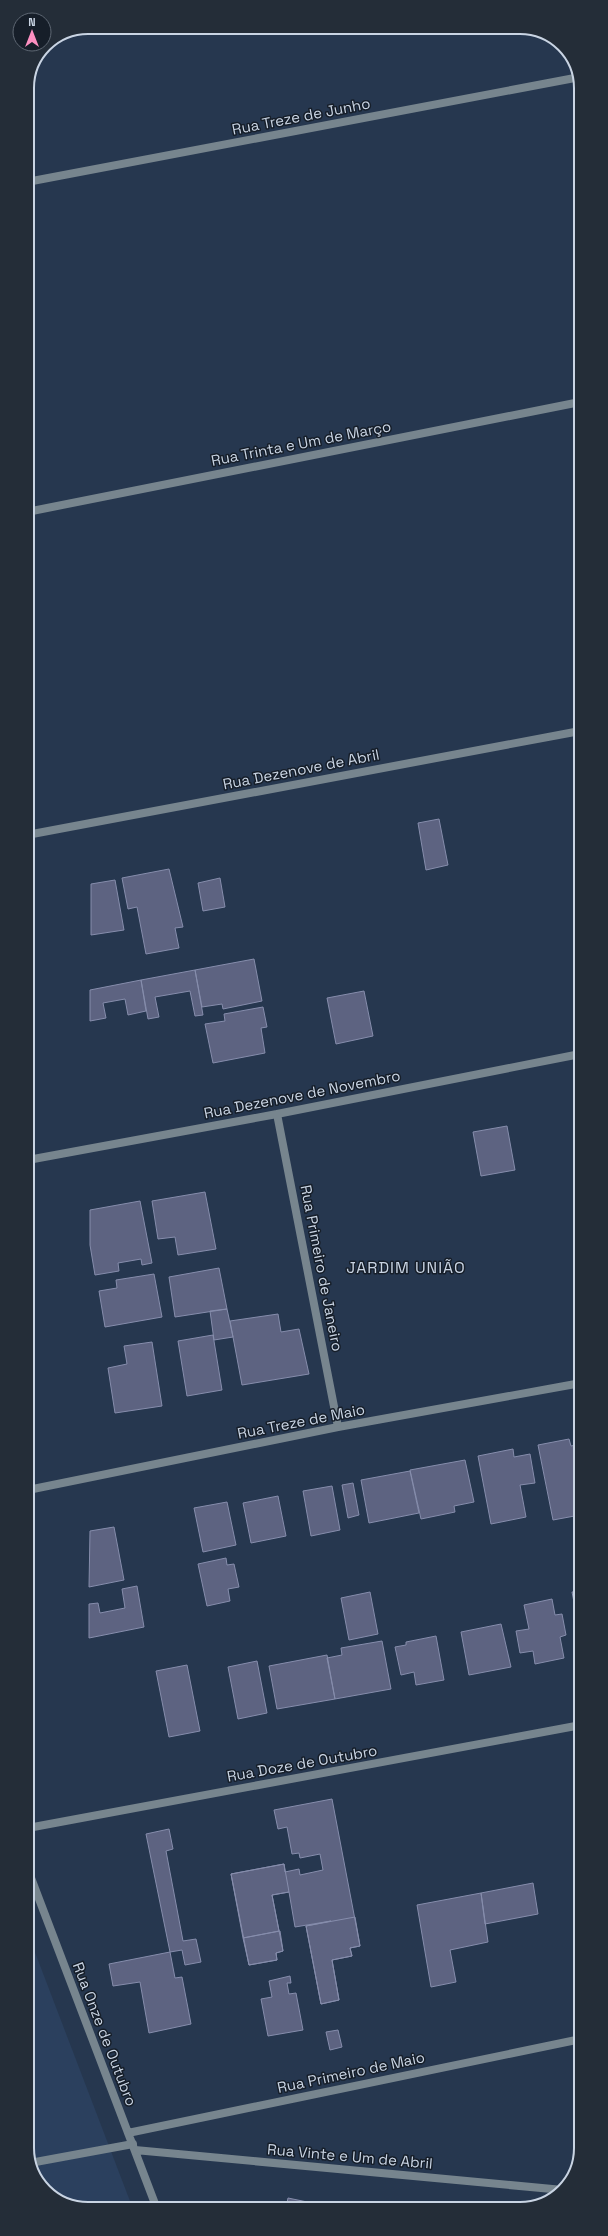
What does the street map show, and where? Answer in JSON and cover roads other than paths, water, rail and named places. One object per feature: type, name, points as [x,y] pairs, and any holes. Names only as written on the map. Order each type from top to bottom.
[{"type":"street","name":"Rua Treze de Junho","points":[[34,181],[573,78]]},
{"type":"street","name":"Rua Trinta e Um de Março","points":[[34,511],[574,403]]},
{"type":"street","name":"Rua Dezenove de Abril","points":[[34,834],[574,732]]},
{"type":"street","name":"Rua Dezenove de Novembro","points":[[34,1159],[277,1114],[574,1055]]},
{"type":"street","name":"Rua Primeiro de Janeiro","points":[[277,1114],[338,1427]]},
{"type":"street","name":"Rua Treze de Maio","points":[[34,1489],[338,1427],[574,1384]]},
{"type":"street","name":"Rua Doze de Outubro","points":[[34,1827],[574,1726]]},
{"type":"street","name":"Rua Onze de Outubro","points":[[34,1886],[154,2202]]},
{"type":"street","name":"Rua Primeiro de Maio","points":[[128,2133],[574,2040]]},
{"type":"street","name":"Rua Vinte e Um de Abril","points":[[36,2162],[134,2147],[556,2189]]},
{"type":"district","name":"JARDIM UNIÃO","points":[[406,1267]]}]
